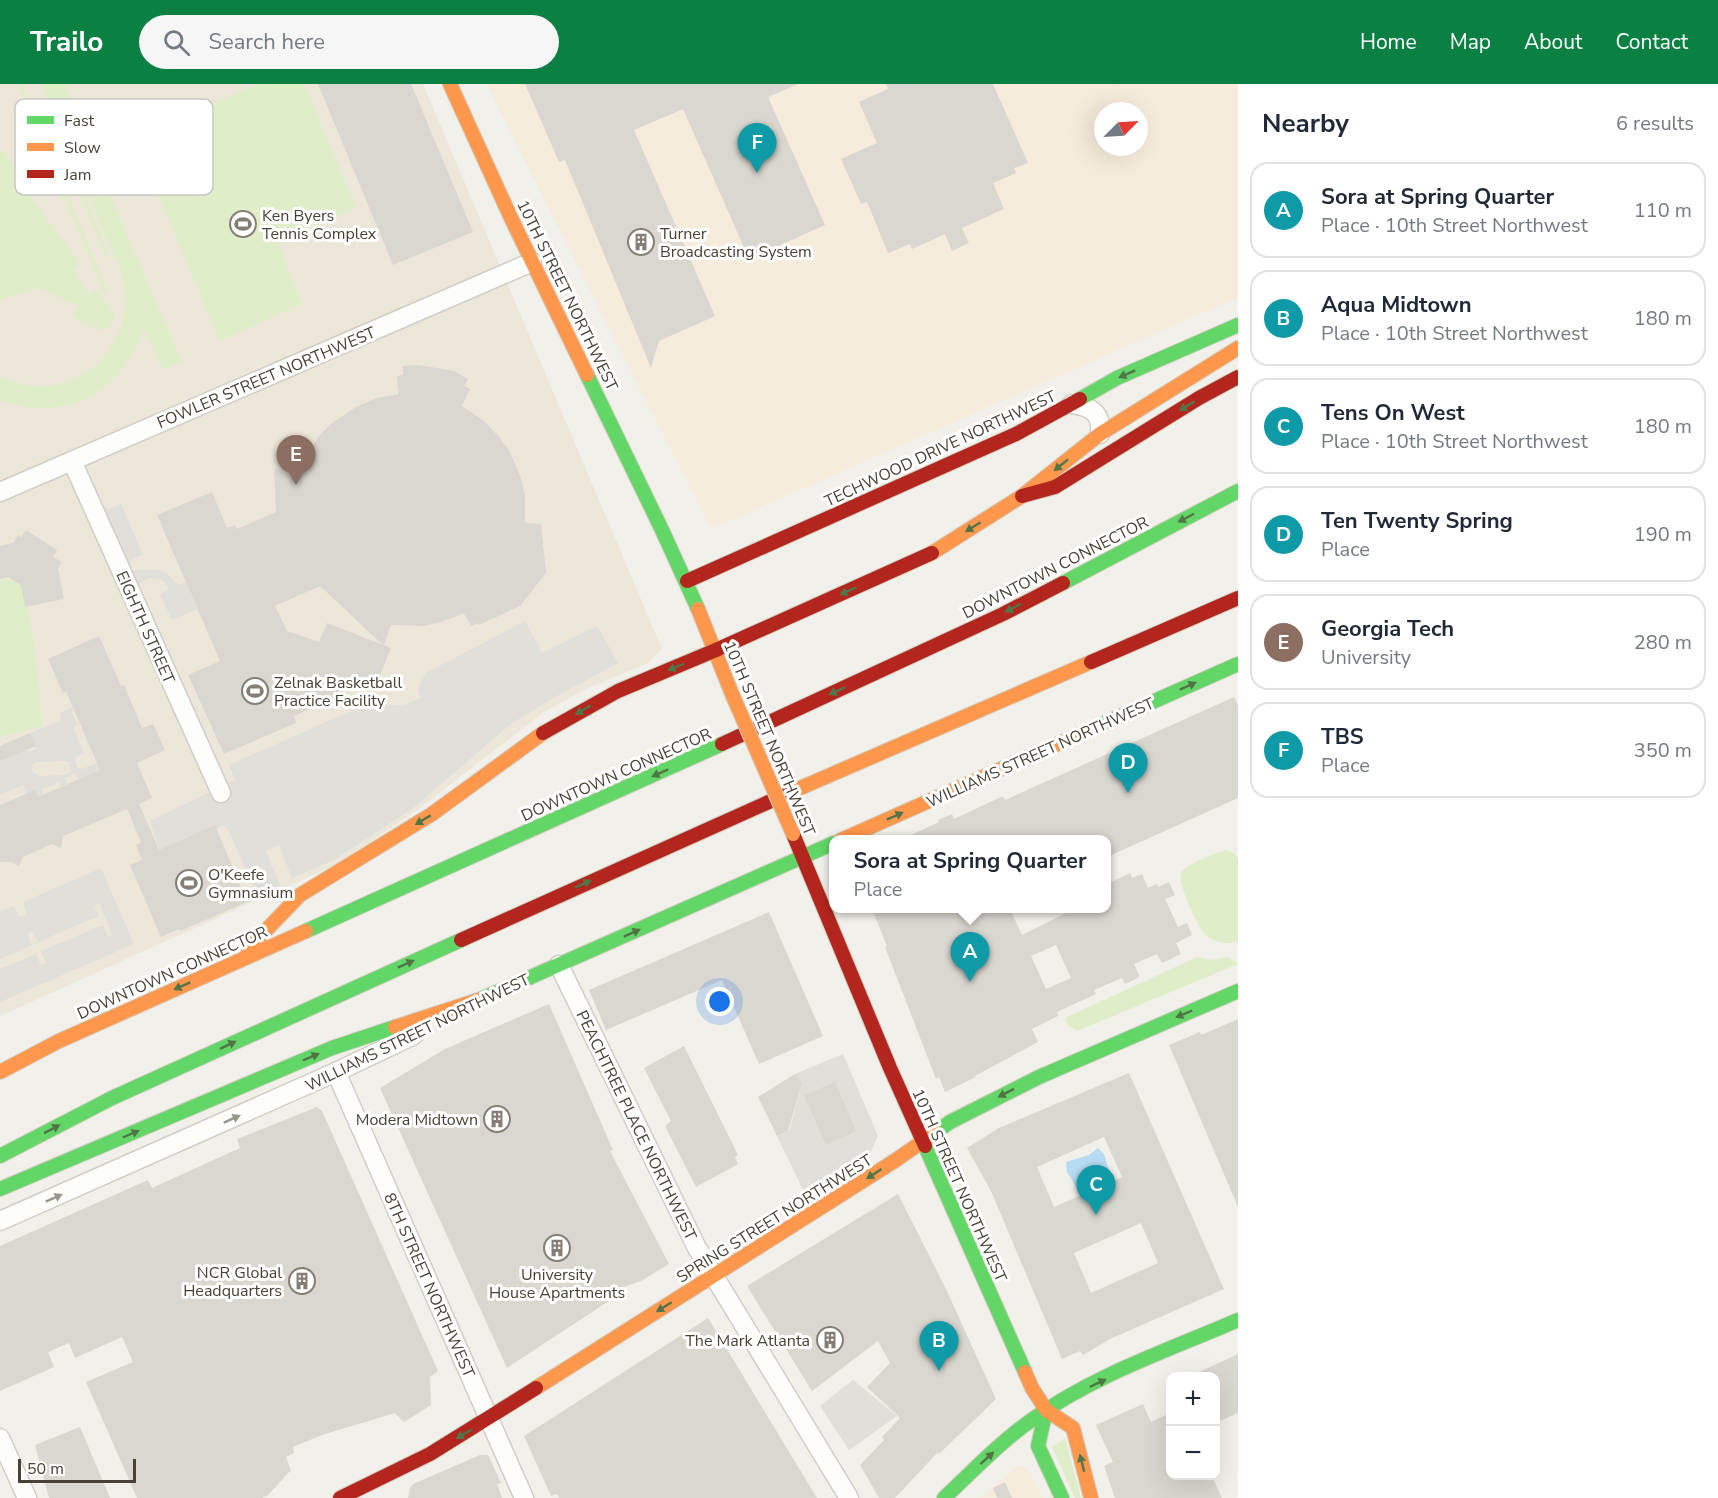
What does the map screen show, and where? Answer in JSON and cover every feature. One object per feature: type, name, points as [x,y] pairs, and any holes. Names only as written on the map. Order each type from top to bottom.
[{"type":"main road","name":"10TH STREET NORTHWEST","points":[[450,84],[532,262],[624,447],[687,581],[732,694],[922,1142],[1032,1388],[1046,1410]]},
{"type":"main road","name":"TECHWOOD DRIVE NORTHWEST","points":[[687,581],[1016,434],[1117,378],[1238,325]]},
{"type":"main road","points":[[235,962],[300,895],[432,814],[546,731],[618,692],[930,554],[1022,496],[1100,434],[1238,348]]},
{"type":"main road","points":[[1022,496],[1056,487],[1199,398],[1238,377]]},
{"type":"main road","name":"DOWNTOWN CONNECTOR","points":[[0,1072],[59,1041],[686,761],[992,619],[1238,491]]},
{"type":"main road","points":[[0,1156],[112,1098],[616,870],[1238,598]]},
{"type":"main road","name":"WILLIAMS STREET NORTHWEST","points":[[852,835],[1238,664]]},
{"type":"main road","name":"WILLIAMS STREET NORTHWEST","points":[[481,999],[829,845]]},
{"type":"main road","name":"SPRING STREET NORTHWEST","points":[[340,1498],[430,1454],[489,1418],[714,1276],[950,1122],[1039,1077],[1238,991]]},
{"type":"main road","points":[[0,1189],[332,1048],[481,999]]},
{"type":"main road","points":[[944,1498],[1013,1434],[1046,1410],[1149,1359],[1238,1320]]},
{"type":"main road","points":[[1046,1410],[1038,1446],[1062,1498]]},
{"type":"main road","points":[[1046,1410],[1073,1428],[1091,1498]]},
{"type":"street","name":"FOWLER STREET NORTHWEST","points":[[0,492],[532,262]]},
{"type":"street","points":[[1072,404],[1094,411],[1101,424],[1100,434]]},
{"type":"street","name":"EIGHTH STREET","points":[[72,461],[221,794]]},
{"type":"street","name":"PEACHTREE PLACE NORTHWEST","points":[[559,965],[697,1248],[849,1498]]},
{"type":"street","name":"WILLIAMS STREET NORTHWEST","points":[[0,1221],[336,1072],[412,1036],[481,999]]},
{"type":"street","name":"8TH STREET NORTHWEST","points":[[336,1072],[524,1498]]},
{"type":"street","points":[[0,1438],[27,1498]]},
{"type":"shaded area","points":[[0,84],[423,84],[662,649],[648,663],[590,687],[544,712],[416,811],[337,864],[0,1016]]},
{"type":"shaded area","points":[[486,84],[1238,84],[1238,297],[711,529]]},
{"type":"shaded area","points":[[121,504],[143,554],[134,558],[129,564],[103,505],[109,509]]},
{"type":"shaded area","points":[[159,570],[168,574],[178,585],[186,582],[197,609],[172,620],[160,594],[168,590],[167,584],[160,579],[151,578],[138,586],[131,571]]},
{"type":"shaded area","points":[[525,621],[542,653],[597,626],[618,663],[511,724],[412,809],[334,860],[292,878],[279,845],[266,851],[282,889],[247,902],[245,896],[255,891],[228,829],[224,825],[159,850],[150,821],[235,780],[229,765],[367,704],[404,705],[420,698],[418,688],[426,673]]},
{"type":"shaded area","points":[[73,707],[72,712],[77,723],[80,724],[73,727],[84,753],[75,758],[77,767],[82,769],[97,763],[101,770],[78,779],[75,774],[65,778],[67,784],[61,786],[59,782],[42,789],[44,794],[38,797],[27,794],[23,785],[0,795],[0,760],[36,749],[30,733],[61,721],[60,713]],"holes":[[[36,762],[69,762],[71,771],[66,775],[39,776],[32,771],[32,765]]]},
{"type":"shaded area","points":[[101,868],[134,944],[0,1002],[0,969],[36,954],[40,964],[44,965],[46,963],[41,951],[103,925],[107,935],[110,937],[112,934],[100,904],[97,903],[94,907],[99,916],[38,942],[33,932],[30,932],[28,935],[32,945],[0,959],[0,912],[14,906],[19,917],[27,915],[23,902]]},
{"type":"shaded area","points":[[843,1054],[878,1136],[871,1151],[804,1192],[777,1136],[789,1131],[802,1083],[795,1074]]},
{"type":"shaded area","points":[[853,1380],[897,1416],[849,1450],[820,1406]]},
{"type":"shaded area","points":[[1017,1466],[1023,1466],[1029,1471],[1043,1498],[981,1498]]},
{"type":"green space","points":[[18,84],[22,84],[28,99],[24,99]]},
{"type":"green space","points":[[42,84],[65,84],[71,99],[48,99]]},
{"type":"green space","name":"Ken Byers Tennis Complex","points":[[258,84],[304,84],[356,208],[277,241],[302,304],[219,341],[158,195],[213,195],[213,103]]},
{"type":"green space","points":[[3,150],[15,171],[15,195],[29,195],[80,264],[73,269],[89,296],[96,289],[114,313],[114,321],[105,330],[92,327],[72,315],[79,306],[39,288],[0,300],[0,152]]},
{"type":"green space","points":[[58,195],[74,195],[69,197],[108,292],[104,293],[65,198],[60,200]]},
{"type":"green space","points":[[80,195],[84,195],[109,256],[106,258]]},
{"type":"green space","points":[[88,195],[111,195],[182,362],[162,370],[144,329],[134,351],[121,370],[106,385],[88,397],[69,405],[47,408],[24,407],[0,400],[0,376],[26,385],[52,385],[75,378],[95,365],[111,347],[121,325],[125,300],[121,273]]},
{"type":"green space","points":[[0,579],[23,585],[35,646],[42,726],[0,737]]},
{"type":"green space","points":[[1226,850],[1234,853],[1238,859],[1238,941],[1226,943],[1218,942],[1203,932],[1189,906],[1182,886],[1181,873],[1188,866]]},
{"type":"green space","points":[[1197,957],[1212,960],[1228,957],[1238,964],[1077,1031],[1067,1024],[1065,1018]]},
{"type":"green space","points":[[1065,1438],[1081,1498],[1075,1498],[1052,1447]]},
{"type":"water","points":[[1098,1148],[1104,1154],[1110,1174],[1087,1183],[1078,1190],[1067,1172],[1066,1162],[1089,1155]]},
{"type":"building","name":"Ken Byers Tennis Complex","points":[[318,84],[411,84],[473,232],[393,265]]},
{"type":"building","points":[[525,84],[798,84],[768,97],[825,225],[749,259],[683,109],[634,130],[715,316],[659,341],[651,368],[565,160],[559,162]]},
{"type":"building","points":[[886,84],[993,84],[1028,163],[1014,168],[1016,173],[993,183],[1004,209],[962,228],[969,243],[952,251],[945,234],[912,249],[910,244],[888,253],[867,202],[861,204],[841,159],[877,143],[859,102],[888,89]]},
{"type":"building","points":[[419,365],[454,371],[468,379],[464,386],[470,389],[462,406],[484,421],[510,452],[521,478],[525,495],[525,523],[541,524],[546,573],[520,606],[479,625],[478,623],[471,626],[464,613],[424,626],[391,625],[384,645],[391,648],[380,675],[318,702],[319,705],[294,716],[296,723],[224,754],[188,675],[220,661],[157,515],[212,492],[227,528],[235,525],[237,529],[276,512],[274,468],[297,480],[307,454],[320,435],[332,423],[356,407],[377,398],[399,394],[397,376],[403,375],[403,366]],"holes":[[[320,586],[383,645],[327,623],[319,642],[287,631],[275,606]]]},
{"type":"building","points":[[26,530],[57,550],[53,557],[62,562],[58,568],[64,599],[25,607],[21,585],[8,577],[0,579],[0,546],[13,543],[18,535],[21,537]]},
{"type":"building","points":[[99,636],[121,686],[124,685],[142,728],[153,724],[165,750],[137,763],[152,798],[139,804],[159,850],[215,825],[247,902],[161,937],[130,865],[142,860],[136,845],[141,842],[127,809],[63,836],[61,848],[52,844],[23,857],[19,866],[11,862],[0,862],[0,805],[35,790],[38,797],[100,770],[66,691],[63,693],[48,659]]},
{"type":"building","points":[[1234,697],[1238,705],[1238,798],[1111,855],[1111,835],[911,835],[952,814],[954,819],[1003,796],[1005,800]]},
{"type":"building","points":[[30,733],[36,746],[0,761],[0,746]]},
{"type":"building","points":[[1130,873],[1132,878],[1142,874],[1148,888],[1169,882],[1175,895],[1165,899],[1178,927],[1187,923],[1192,935],[1176,943],[1181,954],[1162,963],[1157,954],[1134,964],[1140,977],[1125,984],[1122,978],[1094,990],[1096,994],[1057,1012],[1058,1016],[1032,1029],[1038,1042],[945,1092],[939,1077],[936,1079],[874,913],[1012,913],[1022,935],[1066,913],[1111,913],[1111,882]],"holes":[[[1056,945],[1071,978],[1046,989],[1031,956]]]},
{"type":"building","points":[[769,912],[823,1036],[759,1064],[722,980],[606,1030],[589,990]]},
{"type":"building","points":[[549,1004],[613,1150],[610,1151],[669,1264],[641,1281],[615,1290],[618,1295],[507,1368],[380,1088],[445,1049]]},
{"type":"building","points":[[1238,1019],[1238,1207],[1169,1045],[1200,1032],[1201,1035]]},
{"type":"building","points":[[684,1046],[738,1155],[735,1157],[738,1164],[696,1187],[665,1126],[671,1121],[644,1068]]},
{"type":"building","points":[[1129,1073],[1224,1289],[1110,1339],[1083,1355],[1080,1351],[1062,1359],[991,1191],[967,1148],[999,1128]],"holes":[[[1104,1137],[1122,1177],[1054,1207],[1037,1167]],[[1141,1223],[1158,1263],[1091,1293],[1074,1253]]]},
{"type":"building","points":[[795,1074],[802,1083],[788,1131],[777,1136],[758,1097]]},
{"type":"building","points":[[835,1082],[856,1131],[826,1145],[804,1095]]},
{"type":"building","name":"NCR Global Headquarters","points":[[317,1107],[322,1111],[438,1371],[430,1377],[431,1405],[404,1422],[395,1413],[322,1435],[293,1447],[294,1453],[286,1457],[291,1470],[268,1495],[262,1498],[137,1498],[86,1382],[133,1362],[122,1337],[75,1358],[69,1343],[48,1352],[54,1367],[0,1391],[0,1246],[148,1180],[152,1188],[240,1148],[237,1139]]},
{"type":"building","points":[[898,1194],[946,1289],[996,1399],[939,1454],[938,1452],[895,1498],[879,1498],[860,1465],[884,1440],[882,1437],[900,1418],[867,1387],[890,1363],[878,1341],[812,1391],[747,1286]]},
{"type":"building","points":[[708,1318],[817,1498],[559,1498],[557,1494],[551,1496],[524,1436]]},
{"type":"building","points":[[1238,1354],[1238,1413],[1220,1421],[1220,1372],[1199,1372]]},
{"type":"building","points":[[1143,1404],[1151,1422],[1166,1415],[1166,1480],[1214,1480],[1222,1498],[1115,1498],[1104,1466],[1113,1462],[1096,1425]]},
{"type":"building","points":[[80,1427],[110,1498],[49,1498],[35,1445]]},
{"type":"building","points":[[480,1455],[488,1455],[501,1483],[497,1484],[502,1498],[408,1498],[413,1484]]},
{"type":"building","points":[[1005,1482],[1012,1498],[997,1498],[993,1488]]},
{"type":"traffic: fast","points":[[1080,399],[1117,378],[1238,325]]},
{"type":"traffic: fast","points":[[587,375],[698,609]]},
{"type":"traffic: fast","points":[[1063,583],[1238,491]]},
{"type":"traffic: fast","points":[[1089,730],[1238,664]]},
{"type":"traffic: fast","points":[[306,931],[722,744]]},
{"type":"traffic: fast","points":[[481,999],[829,845]]},
{"type":"traffic: fast","points":[[0,1156],[112,1098],[461,940]]},
{"type":"traffic: fast","points":[[936,1132],[950,1122],[1039,1077],[1238,991]]},
{"type":"traffic: fast","points":[[0,1189],[332,1048],[395,1027]]},
{"type":"traffic: fast","points":[[925,1146],[1025,1372]]},
{"type":"traffic: fast","points":[[944,1498],[1009,1437],[1056,1403],[1132,1364],[1238,1320]]},
{"type":"traffic: fast","points":[[1046,1410],[1038,1446],[1062,1498]]},
{"type":"traffic: slow","points":[[450,84],[511,218],[587,375]]},
{"type":"traffic: slow","points":[[932,553],[1022,496],[1100,434],[1238,348]]},
{"type":"traffic: slow","points":[[698,609],[732,694]]},
{"type":"traffic: slow","points":[[791,792],[1091,662]]},
{"type":"traffic: slow","points":[[732,694],[793,834]]},
{"type":"traffic: slow","points":[[852,835],[1089,730]]},
{"type":"traffic: slow","points":[[248,949],[300,895],[432,814],[543,733]]},
{"type":"traffic: slow","points":[[0,1072],[59,1041],[306,931]]},
{"type":"traffic: slow","points":[[395,1027],[481,999]]},
{"type":"traffic: slow","points":[[536,1388],[896,1160],[936,1132]]},
{"type":"traffic: slow","points":[[1025,1372],[1046,1410],[1073,1428],[1091,1498]]},
{"type":"traffic: jam","points":[[1022,496],[1055,487],[1199,398],[1238,377]]},
{"type":"traffic: jam","points":[[687,581],[1016,434],[1080,399]]},
{"type":"traffic: jam","points":[[716,650],[932,553]]},
{"type":"traffic: jam","points":[[722,744],[1003,614],[1063,583]]},
{"type":"traffic: jam","points":[[1091,662],[1238,598]]},
{"type":"traffic: jam","points":[[543,733],[618,691],[716,650]]},
{"type":"traffic: jam","points":[[461,940],[791,792]]},
{"type":"traffic: jam","points":[[793,834],[890,1068],[925,1146]]},
{"type":"traffic: jam","points":[[340,1498],[430,1454],[536,1388]]},
{"type":"place","name":"TBS","points":[[757,173]]},
{"type":"place","name":"Ken Byers Tennis Complex","points":[[243,224]]},
{"type":"place","name":"Turner Broadcasting System","points":[[641,242]]},
{"type":"place","name":"Georgia Tech","points":[[296,485]]},
{"type":"place","name":"Zelnak Basketball Practice Facility","points":[[255,691]]},
{"type":"place","name":"Ten Twenty Spring","points":[[1128,793]]},
{"type":"place","name":"O'Keefe Gymnasium","points":[[189,883]]},
{"type":"place","name":"Sora at Spring Quarter","points":[[970,982]]},
{"type":"place","name":"Modera Midtown","points":[[497,1119]]},
{"type":"place","name":"Tens On West","points":[[1096,1215]]},
{"type":"place","name":"University House Apartments","points":[[557,1248]]},
{"type":"place","name":"NCR Global Headquarters","points":[[302,1281]]},
{"type":"place","name":"The Mark Atlanta","points":[[830,1340]]},
{"type":"place","name":"Aqua Midtown","points":[[939,1371]]}]
